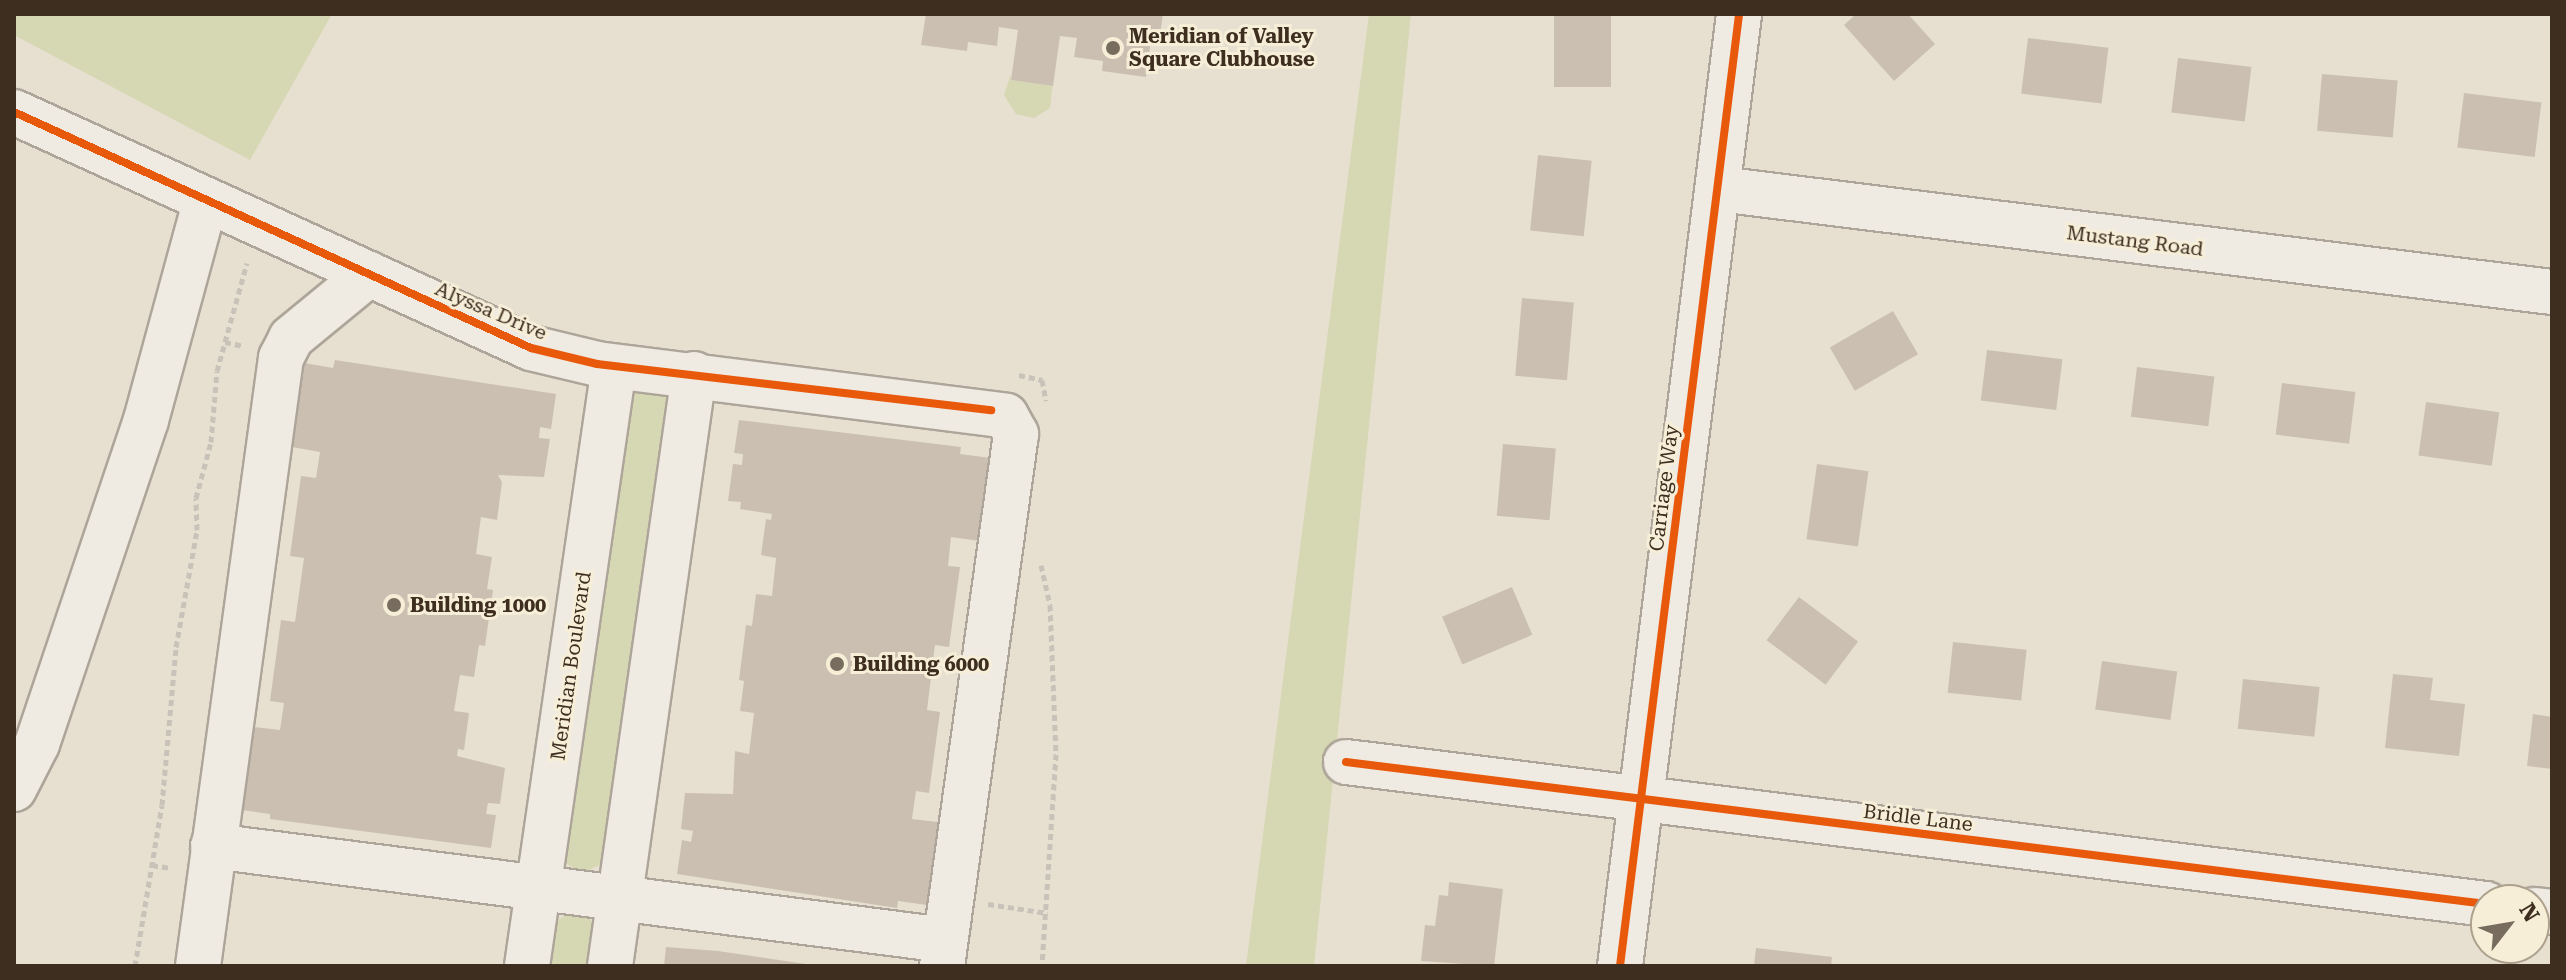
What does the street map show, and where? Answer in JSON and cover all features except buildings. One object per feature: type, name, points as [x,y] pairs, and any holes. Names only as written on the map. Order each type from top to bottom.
[{"type":"street","name":"Carriage Way","points":[[1620,966],[1739,14]]},
{"type":"street","name":"Alyssa Drive","points":[[14,112],[205,203],[531,348],[614,367],[1002,392]]},
{"type":"street","name":"Mustang Road","points":[[1719,189],[2552,292]]},
{"type":"street","points":[[14,789],[37,744],[146,420],[205,203]]},
{"type":"street","points":[[198,966],[281,358],[291,338],[369,274]]},
{"type":"street","name":"Meridian Boulevard","points":[[527,966],[614,367]]},
{"type":"street","points":[[610,966],[694,374]]},
{"type":"street","points":[[213,846],[620,901],[946,935],[1016,434],[1006,416],[1002,392]]},
{"type":"street","name":"Bridle Lane","points":[[1346,762],[2470,902]]},
{"type":"path","points":[[135,966],[162,805],[176,647],[196,539],[196,498],[211,442],[217,371],[248,258]]},
{"type":"path","points":[[1002,392],[1042,380],[1044,415]]},
{"type":"path","points":[[1035,552],[1050,605],[1055,673],[1055,787],[1042,966]]},
{"type":"path","points":[[946,935],[1047,913]]},
{"type":"green space","points":[[14,14],[332,14],[250,160],[14,35]]},
{"type":"green space","points":[[1369,14],[1411,14],[1314,966],[1246,966]]},
{"type":"green space","points":[[1011,74],[1011,80],[1052,86],[1053,82],[1050,108],[1034,118],[1016,114],[1004,95]]},
{"type":"green space","points":[[637,387],[665,394],[669,400],[605,863],[581,873],[563,861],[630,392]]},
{"type":"green space","points":[[570,913],[588,917],[595,925],[595,966],[543,966],[554,922]]},
{"type":"cycle path","points":[[1620,966],[1739,14]]},
{"type":"cycle path","points":[[14,112],[531,348],[597,364],[991,410]]},
{"type":"cycle path","points":[[1346,762],[2470,902]]},
{"type":"place","name":"Meridian of Valley Square Clubhouse","points":[[1113,48]]},
{"type":"place","name":"Building 1000","points":[[394,605]]},
{"type":"place","name":"Building 6000","points":[[837,664]]}]
